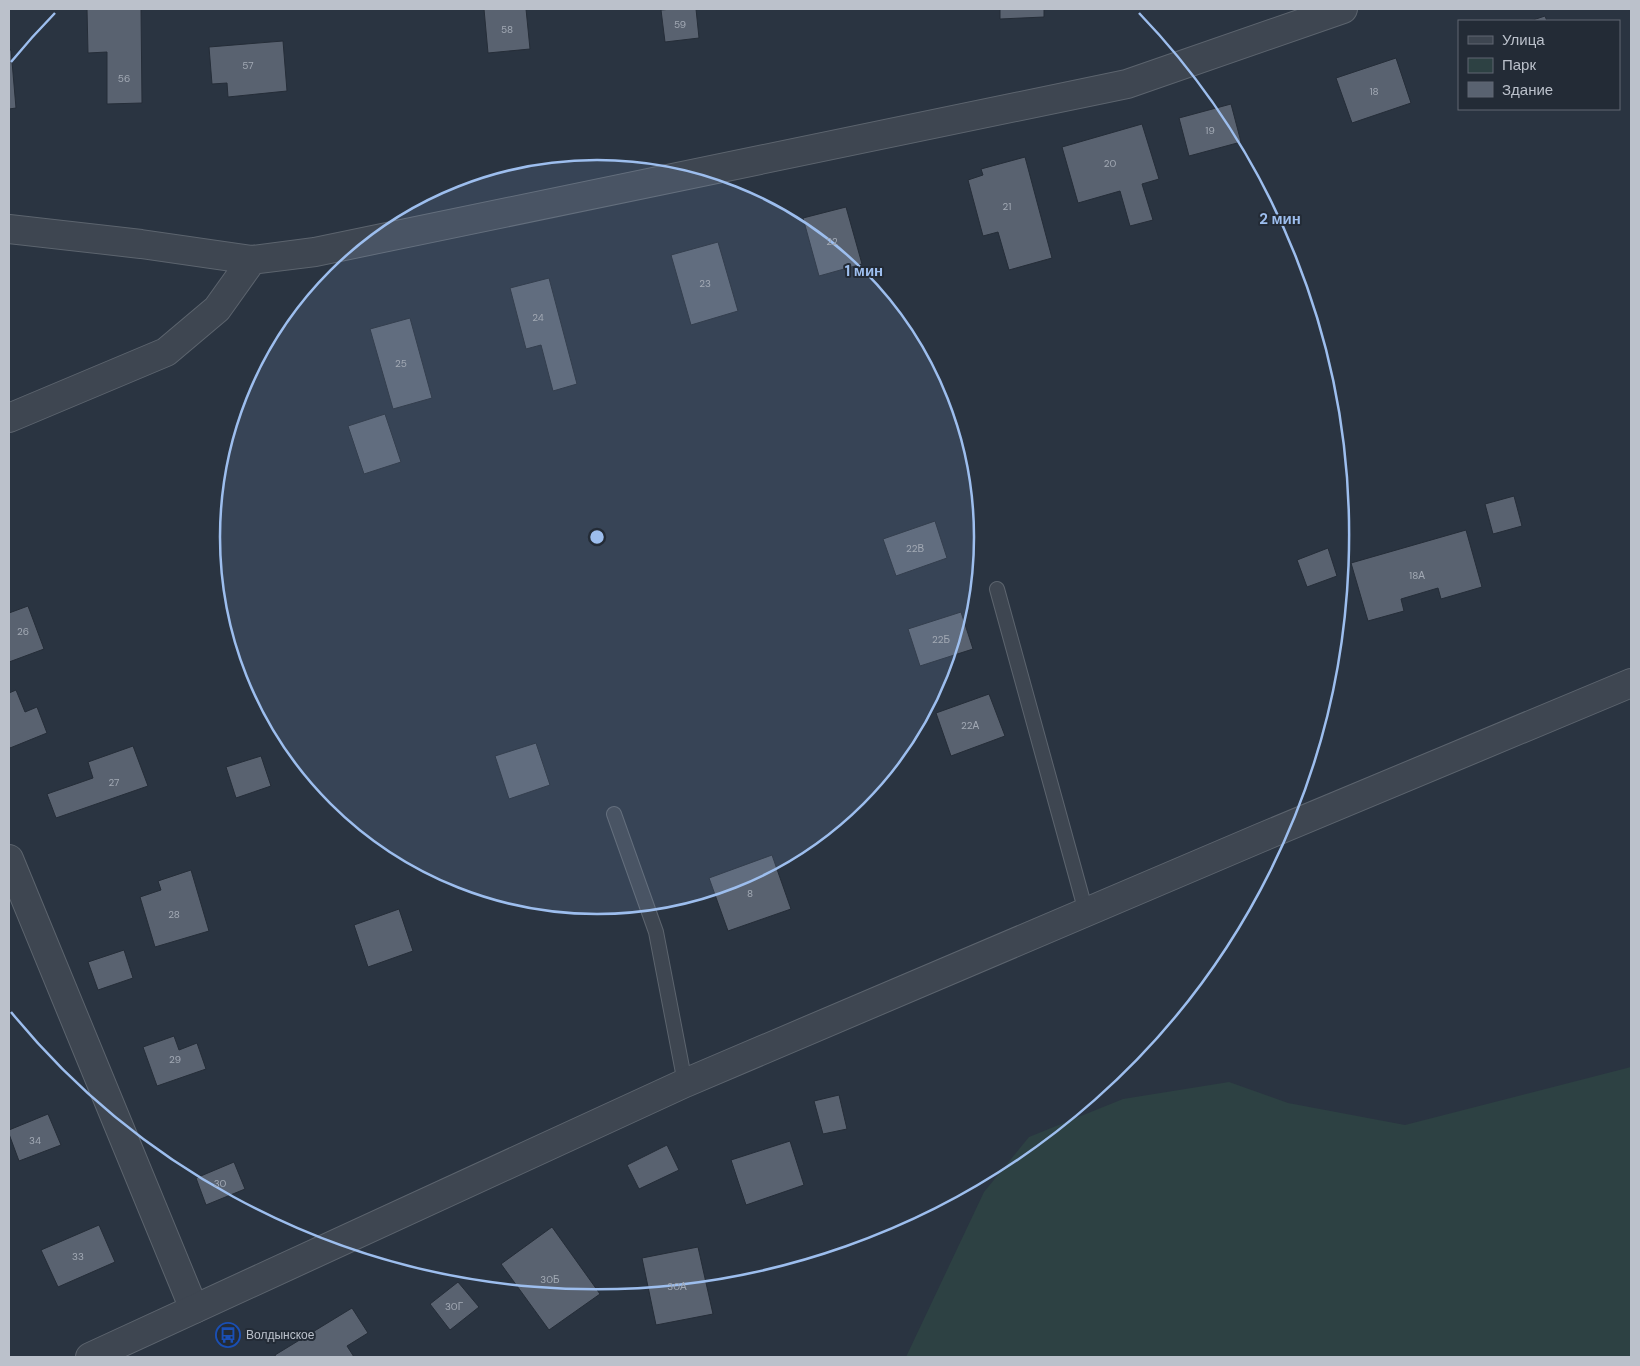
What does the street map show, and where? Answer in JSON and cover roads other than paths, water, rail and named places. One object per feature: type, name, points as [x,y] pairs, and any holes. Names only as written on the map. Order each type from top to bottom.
[{"type":"street","points":[[9,229],[141,244],[252,260],[315,252],[1127,84],[1344,9]]},
{"type":"street","points":[[9,418],[166,352],[217,309],[252,260]]},
{"type":"street","points":[[90,1357],[685,1083],[1631,683]]},
{"type":"street","points":[[9,859],[194,1310]]},
{"type":"lane","points":[[997,589],[1086,912]]},
{"type":"lane","points":[[614,814],[656,932],[685,1083]]},
{"type":"place","name":"Волдынское","points":[[228,1335]]}]
